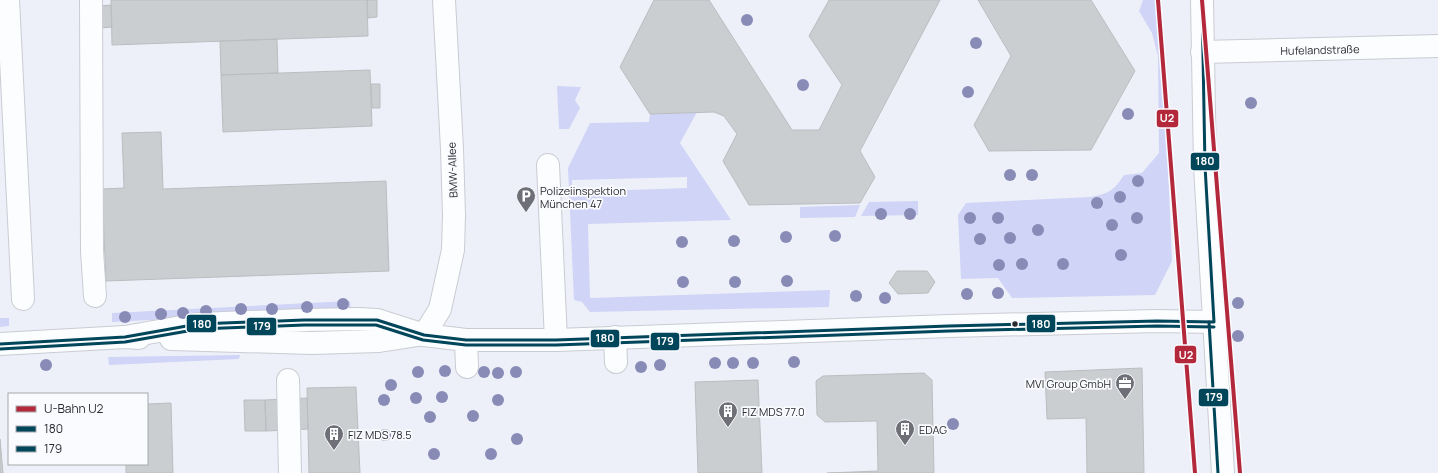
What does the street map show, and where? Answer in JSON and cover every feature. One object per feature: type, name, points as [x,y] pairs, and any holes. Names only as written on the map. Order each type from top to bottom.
[{"type":"street","points":[[8,0],[23,299]]},
{"type":"street","points":[[91,0],[92,250],[95,296]]},
{"type":"street","name":"BMW-Allee","points":[[424,335],[440,309],[453,250],[454,215],[452,149],[444,0]]},
{"type":"street","points":[[1202,0],[1202,52],[1206,173],[1223,473]]},
{"type":"street","name":"Hufelandstraße","points":[[1202,52],[1438,46]]},
{"type":"street","points":[[548,165],[556,340]]},
{"type":"street","points":[[0,344],[125,337],[198,324],[359,319],[377,320],[424,335],[466,340],[556,340],[956,326],[1157,321],[1214,322]]},
{"type":"street","points":[[615,337],[616,362]]},
{"type":"street","points":[[466,340],[467,367]]},
{"type":"street","points":[[288,380],[290,473]]},
{"type":"shaded area","points":[[1143,0],[1161,0],[1172,261],[1155,295],[1012,298],[998,278],[961,279],[958,215],[966,203],[1097,196],[1114,188],[1124,175],[1142,173],[1159,153],[1158,56],[1152,33],[1139,11]]},
{"type":"shaded area","points":[[557,86],[581,87],[575,100],[580,108],[569,129],[559,129]]},
{"type":"shaded area","points":[[697,112],[680,143],[731,220],[588,224],[590,298],[830,290],[829,307],[590,312],[582,302],[574,300],[568,168],[590,123],[649,122],[650,114]],"holes":[[[687,177],[687,188],[572,192],[572,180]]]},
{"type":"shaded area","points":[[918,201],[918,215],[861,216],[869,202]]},
{"type":"shaded area","points":[[860,205],[855,217],[800,218],[800,207]]},
{"type":"shaded area","points":[[350,301],[351,309],[112,322],[112,313]]},
{"type":"shaded area","points":[[0,318],[9,318],[9,326],[0,327]]},
{"type":"shaded area","points":[[240,355],[239,359],[109,365],[108,357]]},
{"type":"building","points":[[111,0],[367,0],[368,36],[112,45]]},
{"type":"building","points":[[367,0],[377,0],[377,17],[368,18]]},
{"type":"building","points":[[654,0],[709,0],[792,130],[819,130],[842,85],[809,36],[829,0],[940,0],[860,151],[875,177],[860,203],[749,205],[723,161],[737,134],[724,116],[714,112],[650,114],[620,67]]},
{"type":"building","points":[[978,0],[1091,0],[1135,71],[1091,150],[989,151],[974,125],[1011,56]]},
{"type":"building","points":[[111,5],[112,27],[101,28],[100,6]]},
{"type":"building","points":[[277,39],[278,73],[221,75],[220,41]]},
{"type":"building","points":[[370,70],[372,126],[223,132],[221,75]]},
{"type":"building","points":[[371,84],[380,84],[380,108],[372,108]]},
{"type":"building","points":[[161,132],[163,189],[386,181],[389,271],[106,281],[102,189],[124,188],[122,133]]},
{"type":"building","points":[[897,271],[927,271],[935,282],[928,293],[898,294],[889,283]]},
{"type":"building","points":[[1142,368],[1144,473],[1087,473],[1086,418],[1047,419],[1045,372]]},
{"type":"building","name":"EDAG","points":[[924,373],[932,380],[934,473],[827,473],[878,471],[877,421],[825,422],[817,415],[816,381],[823,376]]},
{"type":"building","name":"FIZ MDS 77.0","points":[[758,380],[762,473],[698,473],[695,382]]},
{"type":"building","name":"FIZ MDS 78.5","points":[[356,387],[360,473],[309,473],[307,388]]},
{"type":"building","points":[[307,398],[308,429],[266,431],[265,400]]},
{"type":"building","points":[[244,400],[265,400],[266,431],[245,431]]},
{"type":"building","points":[[171,403],[173,473],[126,473],[126,465],[148,465],[148,404]]},
{"type":"building","points":[[0,439],[3,473],[0,473]]},
{"type":"metro line","name":"U2","points":[[1158,0],[1195,473]]},
{"type":"metro line","name":"U2","points":[[1202,0],[1240,473]]},
{"type":"transit line","name":"180","points":[[1202,0],[1205,166],[1214,322]]},
{"type":"transit line","name":"180","points":[[0,344],[125,337],[198,324],[304,320],[377,320],[424,335],[466,340],[556,340],[949,326],[1157,321],[1214,322]]},
{"type":"transit line","name":"179","points":[[1209,322],[1218,473]]},
{"type":"transit line","name":"179","points":[[0,349],[125,342],[199,329],[304,325],[376,325],[423,340],[466,345],[556,345],[949,331],[1157,326],[1214,327]]},
{"type":"place","name":"Polizeiinspektion München 47","points":[[526,213]]},
{"type":"place","name":"MVI Group GmbH","points":[[1125,400]]},
{"type":"place","name":"FIZ MDS 77.0","points":[[728,428]]},
{"type":"place","name":"EDAG","points":[[905,446]]},
{"type":"place","name":"FIZ MDS 78.5","points":[[334,451]]}]
